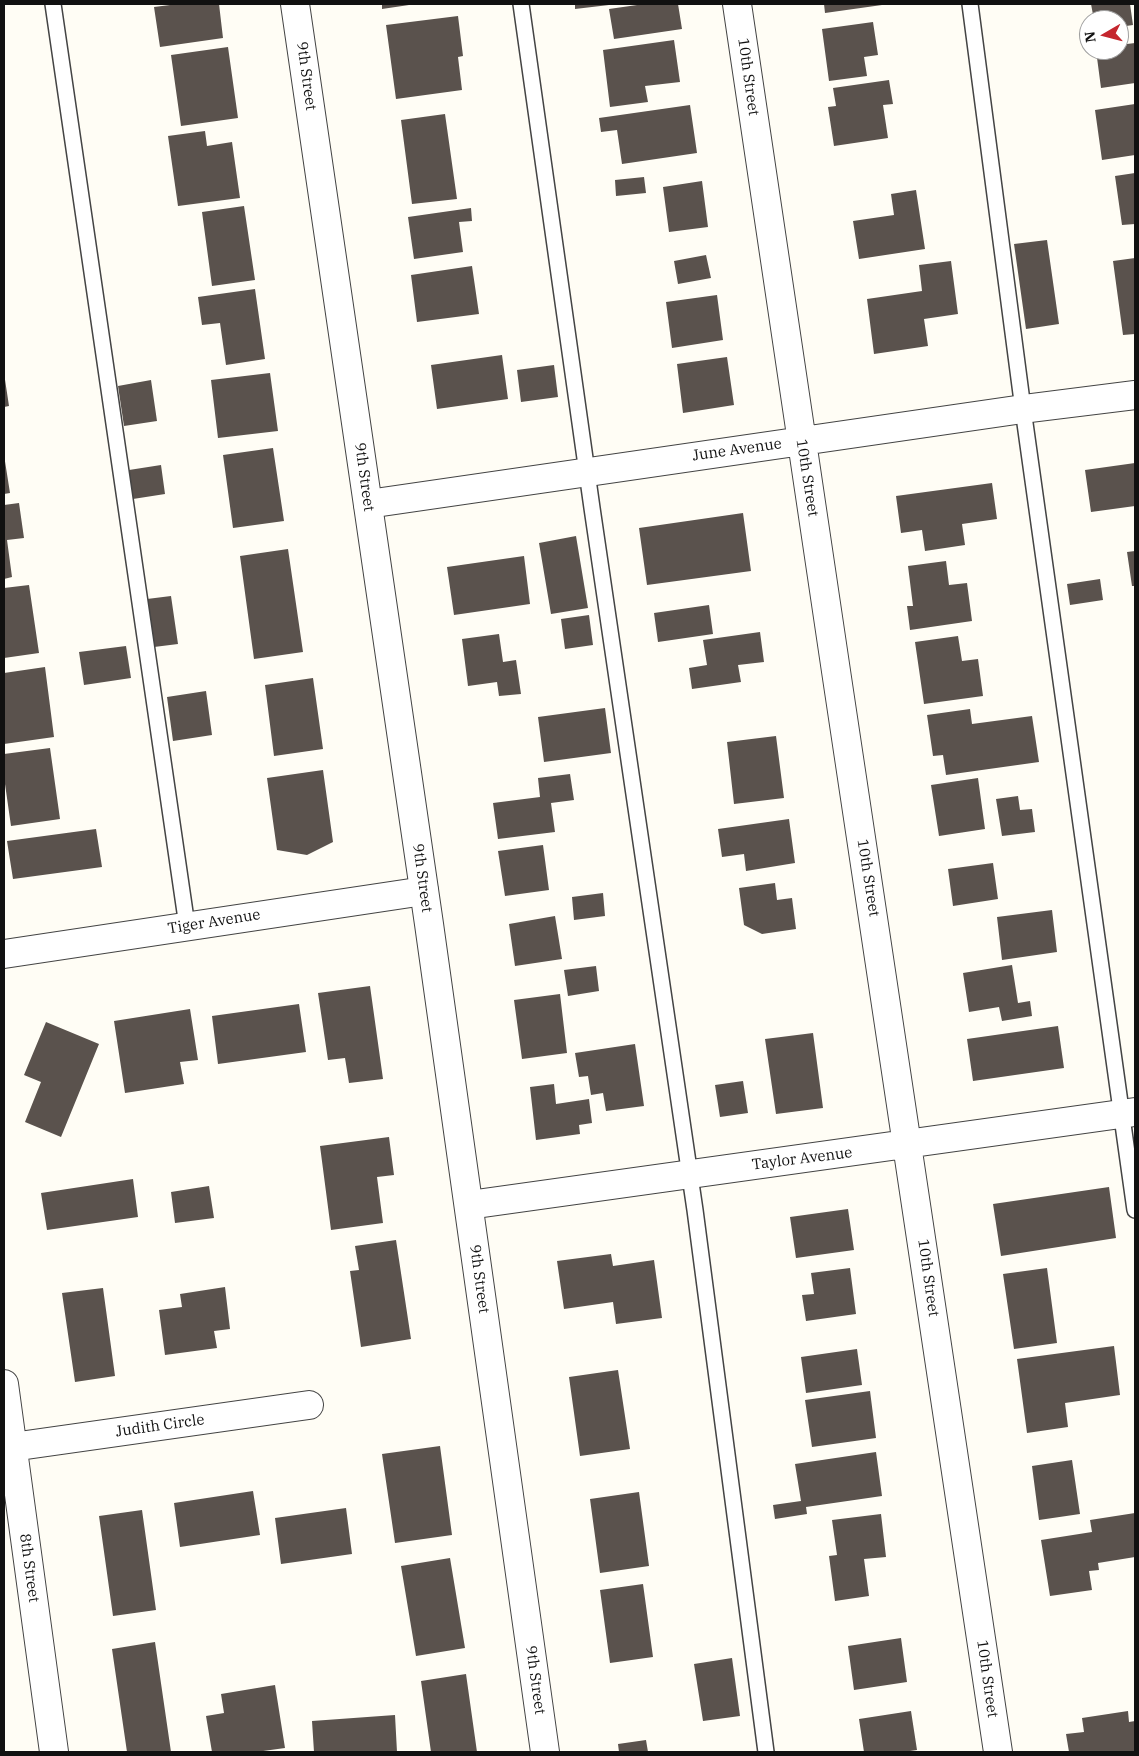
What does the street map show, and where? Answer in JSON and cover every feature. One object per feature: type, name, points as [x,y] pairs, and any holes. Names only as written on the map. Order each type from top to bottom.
[{"type":"street","name":"9th Street","points":[[295,4],[469,1205],[545,1752]]},
{"type":"street","name":"10th Street","points":[[737,4],[998,1752]]},
{"type":"street","name":"June Avenue","points":[[368,504],[1023,409],[1135,396]]},
{"type":"street","name":"Tiger Avenue","points":[[4,954],[424,891]]},
{"type":"street","name":"Taylor Avenue","points":[[469,1205],[1128,1113]]},
{"type":"street","name":"8th Street","points":[[4,1384],[54,1752]]},
{"type":"street","name":"Judith Circle","points":[[12,1447],[309,1405]]},
{"type":"lane","points":[[53,4],[188,926]]},
{"type":"lane","points":[[521,4],[587,472],[690,1173],[766,1752]]},
{"type":"lane","points":[[970,4],[1023,409],[1128,1113],[1135,1210]]},
{"type":"building","points":[[178,4],[219,4],[223,38],[160,47],[154,7]]},
{"type":"building","points":[[382,4],[409,4],[409,5],[382,9]]},
{"type":"building","points":[[575,4],[609,4],[609,5],[575,9]]},
{"type":"building","points":[[644,4],[678,4],[682,29],[614,39],[609,9]]},
{"type":"building","points":[[824,4],[882,4],[882,5],[825,13]]},
{"type":"building","points":[[1091,4],[1130,4],[1133,25],[1129,26],[1129,10],[1092,10]]},
{"type":"building","points":[[458,16],[463,56],[458,57],[462,90],[396,99],[386,25]]},
{"type":"building","points":[[873,22],[878,55],[864,57],[867,76],[829,81],[822,29]]},
{"type":"building","points":[[674,40],[680,82],[645,86],[648,102],[610,107],[603,50]]},
{"type":"building","points":[[1135,43],[1135,83],[1101,88],[1097,60],[1129,60],[1129,44]]},
{"type":"building","points":[[228,47],[238,118],[181,126],[171,55]]},
{"type":"building","points":[[889,80],[893,104],[883,105],[888,138],[834,146],[828,107],[836,106],[833,88]]},
{"type":"building","points":[[1135,104],[1135,155],[1102,160],[1095,110]]},
{"type":"building","points":[[690,105],[697,153],[622,164],[617,130],[601,132],[599,118]]},
{"type":"building","points":[[445,114],[457,199],[412,204],[401,120]]},
{"type":"building","points":[[205,131],[207,146],[232,142],[240,198],[178,206],[168,136]]},
{"type":"building","points":[[1135,173],[1135,224],[1122,225],[1115,176]]},
{"type":"building","points":[[644,177],[646,193],[616,196],[615,180]]},
{"type":"building","points":[[702,181],[708,227],[669,232],[663,187]]},
{"type":"building","points":[[916,190],[925,249],[859,259],[853,221],[894,215],[891,194]]},
{"type":"building","points":[[244,206],[255,280],[212,286],[202,212]]},
{"type":"building","points":[[471,208],[472,221],[459,222],[463,252],[414,259],[408,217]]},
{"type":"building","points":[[1047,240],[1059,324],[1026,329],[1014,244]]},
{"type":"building","points":[[706,255],[711,278],[678,284],[674,261]]},
{"type":"building","points":[[1135,258],[1135,334],[1123,335],[1113,261]]},
{"type":"building","points":[[951,261],[958,314],[924,319],[928,346],[874,354],[867,299],[922,291],[919,265]]},
{"type":"building","points":[[472,266],[479,314],[417,322],[411,275]]},
{"type":"building","points":[[255,289],[265,359],[226,365],[220,323],[202,325],[198,297]]},
{"type":"building","points":[[717,295],[723,340],[672,348],[666,302]]},
{"type":"building","points":[[502,355],[508,399],[437,409],[431,365]]},
{"type":"building","points":[[727,357],[734,405],[683,413],[677,364]]},
{"type":"building","points":[[554,365],[558,397],[521,402],[517,370]]},
{"type":"building","points":[[4,373],[9,406],[4,407]]},
{"type":"building","points":[[270,373],[278,431],[218,438],[211,380]]},
{"type":"building","points":[[151,380],[157,421],[124,426],[118,386]]},
{"type":"building","points":[[273,448],[284,521],[233,528],[223,455]]},
{"type":"building","points":[[4,455],[10,493],[4,494]]},
{"type":"building","points":[[1135,463],[1135,506],[1091,512],[1085,470]]},
{"type":"building","points":[[161,465],[165,494],[133,499],[129,470]]},
{"type":"building","points":[[992,483],[997,519],[962,524],[965,545],[925,551],[922,530],[901,533],[896,496]]},
{"type":"building","points":[[19,503],[24,538],[7,540],[12,577],[4,579],[4,505]]},
{"type":"building","points":[[743,513],[751,571],[647,585],[639,528]]},
{"type":"building","points":[[576,536],[588,608],[551,614],[539,543]]},
{"type":"building","points":[[288,549],[303,652],[254,659],[240,556]]},
{"type":"building","points":[[1135,551],[1135,586],[1132,586],[1127,552]]},
{"type":"building","points":[[524,556],[530,604],[454,615],[447,567]]},
{"type":"building","points":[[946,561],[949,585],[967,583],[972,621],[910,630],[907,606],[913,606],[908,566]]},
{"type":"building","points":[[1100,579],[1103,600],[1070,605],[1067,584]]},
{"type":"building","points":[[29,585],[39,653],[4,658],[4,588]]},
{"type":"building","points":[[171,596],[178,644],[154,647],[147,599]]},
{"type":"building","points":[[709,605],[713,634],[658,642],[654,613]]},
{"type":"building","points":[[589,615],[593,645],[565,649],[561,619]]},
{"type":"building","points":[[760,632],[764,662],[738,665],[741,682],[692,689],[689,668],[707,665],[703,640]]},
{"type":"building","points":[[499,634],[503,662],[516,660],[521,694],[499,696],[497,682],[468,686],[462,639]]},
{"type":"building","points":[[958,636],[962,661],[978,659],[983,696],[924,704],[915,642]]},
{"type":"building","points":[[126,646],[131,678],[84,685],[79,652]]},
{"type":"building","points":[[45,667],[54,737],[4,744],[4,673]]},
{"type":"building","points":[[313,678],[323,749],[274,756],[265,685]]},
{"type":"building","points":[[206,691],[212,735],[173,741],[167,697]]},
{"type":"building","points":[[605,708],[611,753],[544,762],[538,717]]},
{"type":"building","points":[[970,709],[972,724],[1032,716],[1039,762],[946,775],[943,755],[933,756],[927,715]]},
{"type":"building","points":[[776,736],[784,798],[734,804],[727,742]]},
{"type":"building","points":[[50,748],[60,819],[11,826],[4,777],[4,754]]},
{"type":"building","points":[[323,770],[333,842],[307,855],[277,850],[267,778]]},
{"type":"building","points":[[570,774],[574,800],[551,803],[555,832],[498,839],[493,803],[540,797],[538,778]]},
{"type":"building","points":[[978,778],[985,829],[939,836],[931,785]]},
{"type":"building","points":[[1018,796],[1020,810],[1032,809],[1035,832],[1002,836],[996,799]]},
{"type":"building","points":[[789,819],[795,863],[746,871],[744,854],[722,857],[718,829]]},
{"type":"building","points":[[96,829],[102,867],[13,879],[7,841]]},
{"type":"building","points":[[543,845],[549,890],[505,896],[498,851]]},
{"type":"building","points":[[993,863],[998,899],[953,906],[948,869]]},
{"type":"building","points":[[775,883],[777,900],[792,898],[796,929],[762,934],[744,925],[739,888]]},
{"type":"building","points":[[603,893],[605,916],[574,920],[572,897]]},
{"type":"building","points":[[1052,910],[1057,952],[1002,960],[997,917]]},
{"type":"building","points":[[555,916],[562,959],[515,966],[509,924]]},
{"type":"building","points":[[1012,965],[1018,1003],[1030,1001],[1032,1016],[1002,1021],[999,1007],[969,1012],[963,973]]},
{"type":"building","points":[[596,966],[599,991],[568,996],[564,970]]},
{"type":"building","points":[[370,986],[383,1079],[349,1083],[345,1058],[328,1060],[318,993]]},
{"type":"building","points":[[560,994],[567,1053],[522,1059],[514,1000]]},
{"type":"building","points":[[299,1004],[306,1052],[218,1064],[212,1016]]},
{"type":"building","points":[[190,1009],[198,1060],[180,1062],[184,1084],[125,1093],[114,1021]]},
{"type":"building","points":[[46,1022],[99,1044],[61,1137],[25,1122],[41,1082],[24,1075]]},
{"type":"building","points":[[1058,1026],[1064,1068],[973,1081],[967,1039]]},
{"type":"building","points":[[813,1033],[823,1108],[776,1114],[765,1039]]},
{"type":"building","points":[[635,1044],[644,1106],[606,1111],[603,1093],[591,1095],[588,1076],[579,1077],[575,1053]]},
{"type":"building","points":[[743,1081],[748,1113],[720,1117],[715,1085]]},
{"type":"building","points":[[554,1084],[556,1104],[589,1099],[592,1123],[579,1125],[580,1134],[536,1140],[530,1087]]},
{"type":"building","points":[[389,1137],[394,1175],[377,1177],[383,1223],[331,1230],[320,1146]]},
{"type":"building","points":[[133,1179],[138,1217],[47,1230],[41,1193]]},
{"type":"building","points":[[209,1186],[214,1218],[175,1223],[171,1192]]},
{"type":"building","points":[[1109,1187],[1116,1238],[1001,1256],[993,1204]]},
{"type":"building","points":[[848,1209],[854,1250],[796,1258],[790,1217]]},
{"type":"building","points":[[396,1240],[411,1339],[361,1347],[350,1271],[359,1270],[355,1246]]},
{"type":"building","points":[[611,1254],[613,1266],[654,1260],[662,1318],[616,1324],[613,1302],[564,1309],[557,1261]]},
{"type":"building","points":[[850,1268],[856,1314],[806,1321],[802,1295],[814,1294],[811,1273]]},
{"type":"building","points":[[1047,1268],[1057,1343],[1014,1349],[1003,1274]]},
{"type":"building","points":[[225,1287],[230,1329],[214,1331],[217,1348],[165,1355],[159,1310],[182,1307],[180,1294]]},
{"type":"building","points":[[103,1288],[115,1376],[75,1382],[62,1293]]},
{"type":"building","points":[[1114,1346],[1120,1395],[1065,1403],[1068,1427],[1027,1433],[1017,1359]]},
{"type":"building","points":[[857,1349],[862,1385],[806,1393],[801,1357]]},
{"type":"building","points":[[618,1370],[630,1449],[580,1456],[569,1377]]},
{"type":"building","points":[[870,1391],[876,1438],[812,1447],[805,1400]]},
{"type":"building","points":[[440,1446],[452,1535],[395,1543],[382,1454]]},
{"type":"building","points":[[876,1452],[882,1496],[806,1507],[807,1514],[775,1519],[773,1505],[801,1501],[795,1464]]},
{"type":"building","points":[[1072,1460],[1080,1514],[1039,1520],[1032,1466]]},
{"type":"building","points":[[253,1491],[260,1535],[180,1547],[174,1503]]},
{"type":"building","points":[[639,1492],[649,1566],[600,1573],[590,1499]]},
{"type":"building","points":[[346,1508],[352,1554],[281,1564],[275,1518]]},
{"type":"building","points":[[142,1510],[156,1610],[113,1616],[99,1516]]},
{"type":"building","points":[[1135,1513],[1135,1557],[1098,1563],[1099,1570],[1089,1571],[1092,1590],[1050,1596],[1041,1540],[1092,1532],[1090,1520]]},
{"type":"building","points":[[881,1514],[886,1557],[864,1559],[869,1596],[835,1601],[829,1556],[837,1555],[832,1520]]},
{"type":"building","points":[[450,1558],[465,1648],[416,1656],[401,1566]]},
{"type":"building","points":[[643,1584],[653,1657],[610,1663],[600,1590]]},
{"type":"building","points":[[901,1638],[907,1682],[854,1690],[848,1646]]},
{"type":"building","points":[[155,1642],[171,1752],[127,1752],[112,1649]]},
{"type":"building","points":[[732,1658],[740,1716],[703,1721],[694,1664]]},
{"type":"building","points":[[466,1674],[477,1752],[431,1752],[421,1681]]},
{"type":"building","points":[[275,1685],[285,1748],[256,1752],[212,1752],[206,1716],[224,1713],[221,1694]]},
{"type":"building","points":[[911,1711],[917,1750],[864,1752],[859,1719]]},
{"type":"building","points":[[1128,1711],[1129,1722],[1135,1721],[1135,1752],[1069,1752],[1066,1734],[1084,1732],[1082,1718]]},
{"type":"building","points":[[395,1715],[397,1752],[314,1752],[312,1721]]},
{"type":"building","points":[[646,1740],[648,1752],[619,1752],[618,1744]]}]
